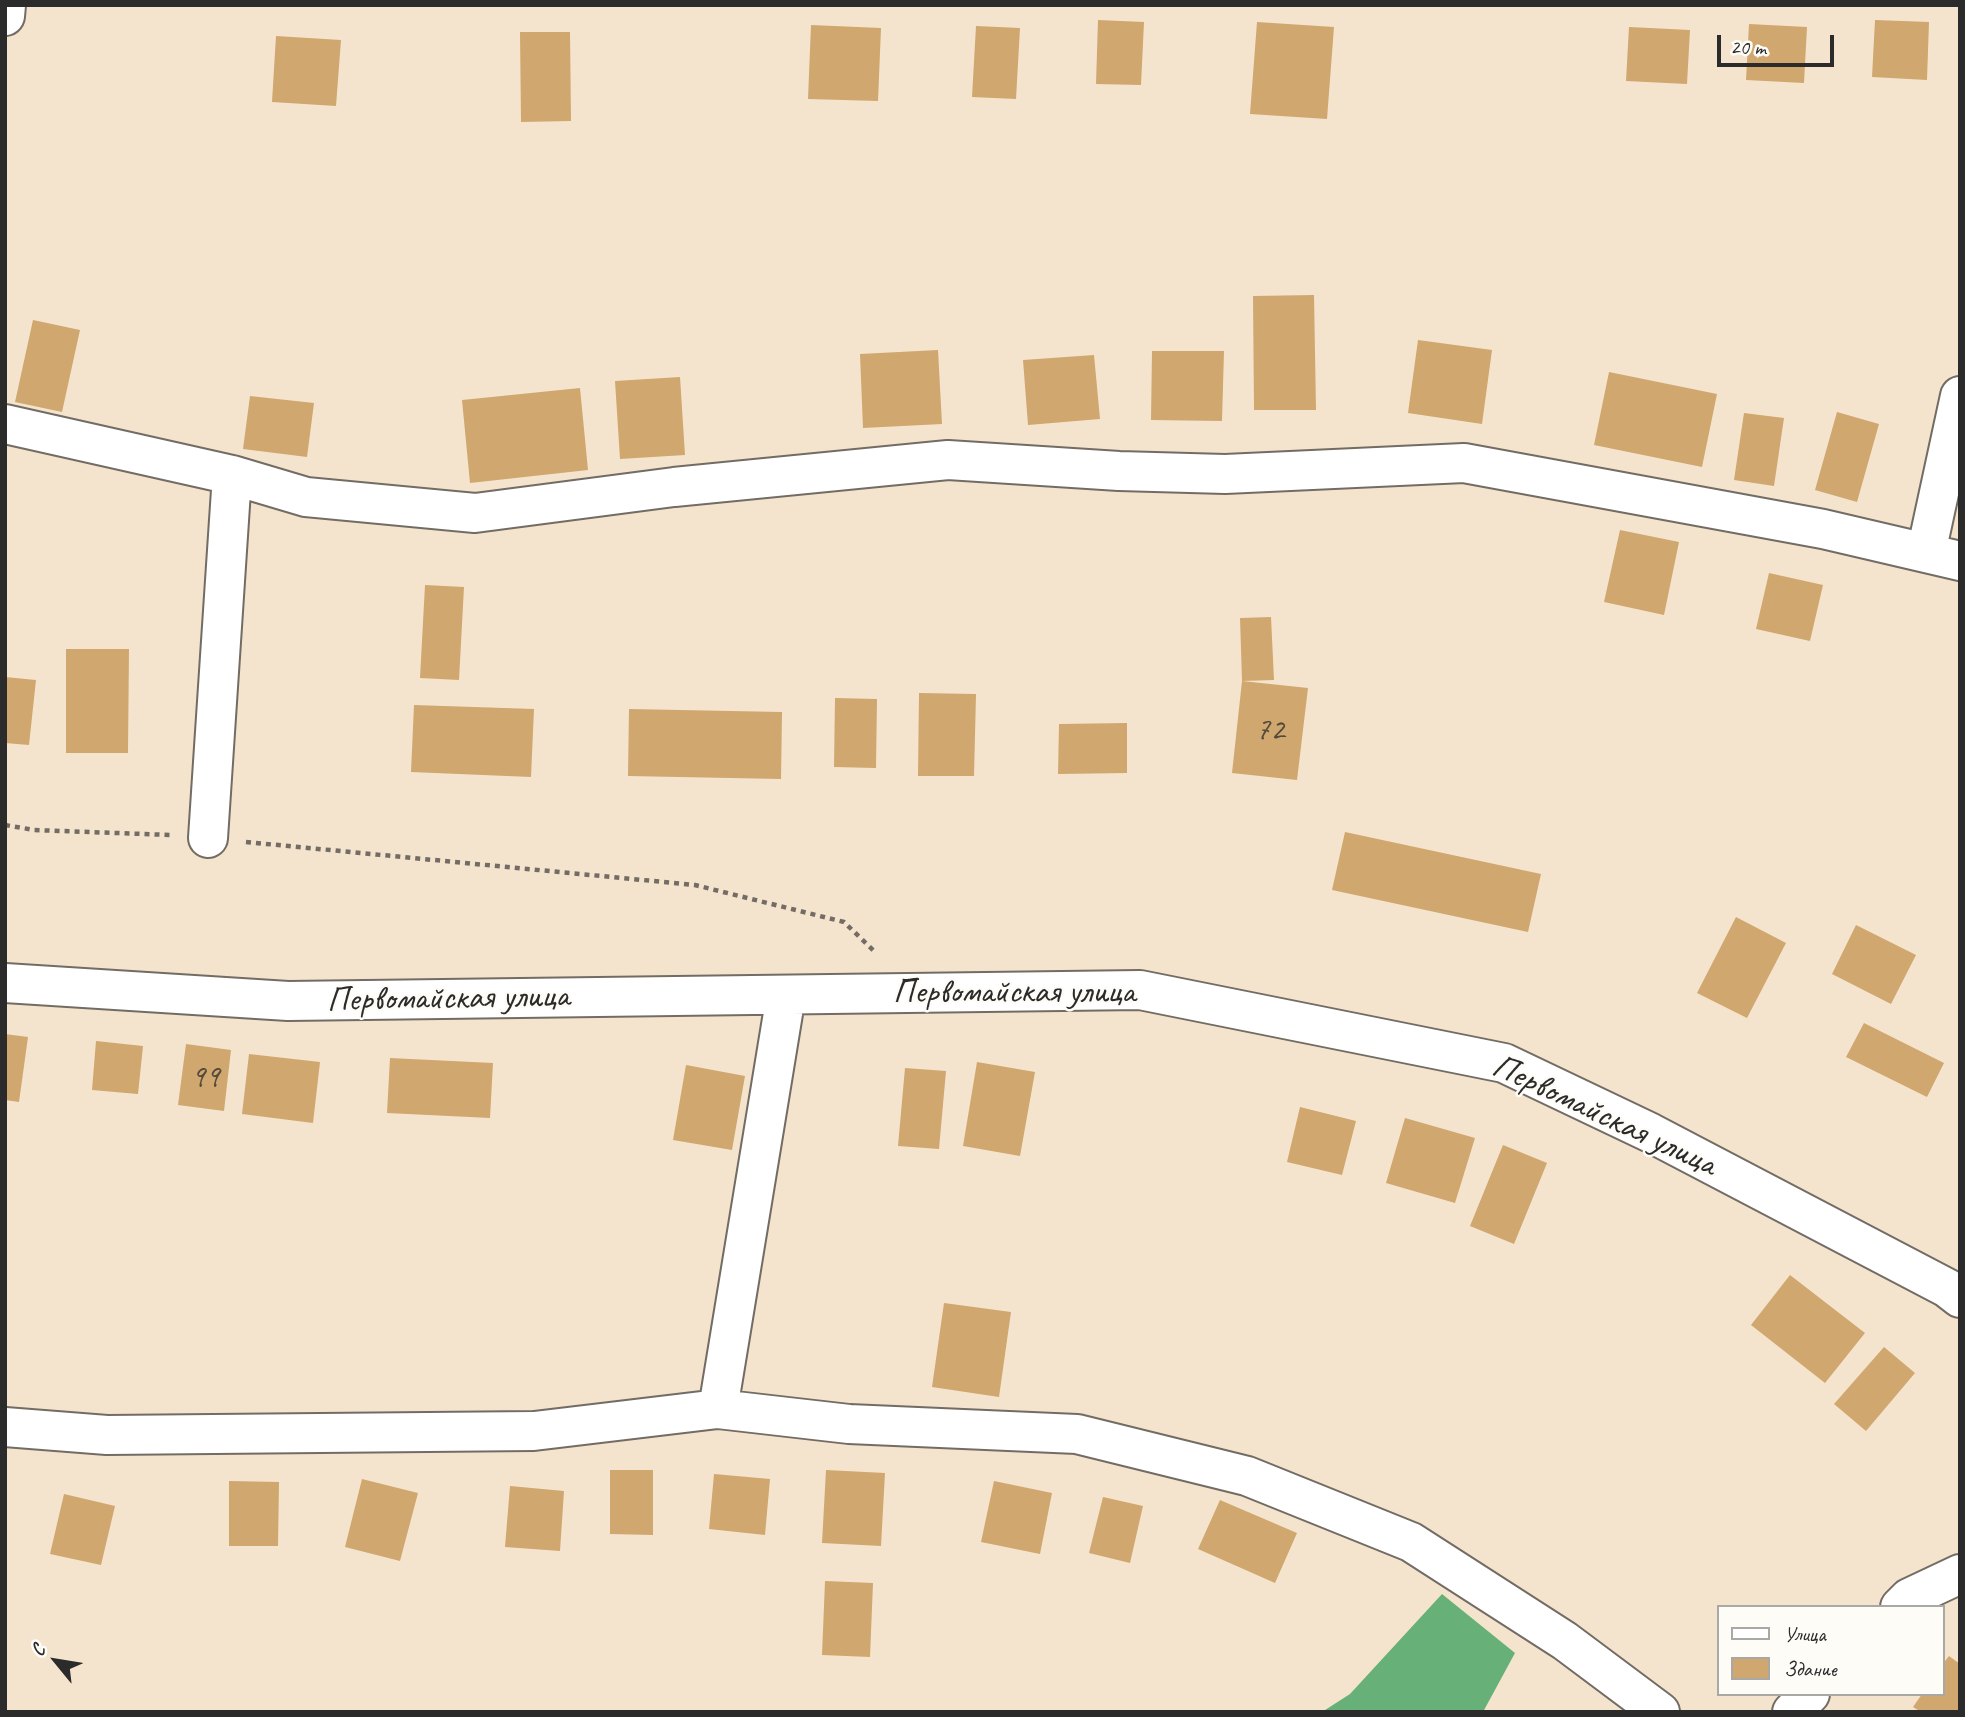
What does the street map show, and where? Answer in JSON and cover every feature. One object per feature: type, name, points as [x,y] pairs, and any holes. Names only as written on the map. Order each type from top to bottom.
[{"type":"street","points":[[5,16],[6,5]]},
{"type":"street","points":[[5,424],[232,475],[306,497],[475,513],[674,487],[948,460],[1119,471],[1225,474],[1464,463],[1823,529],[1943,557],[1960,396]]},
{"type":"street","points":[[208,838],[232,475]]},
{"type":"street","name":"Первомайская улица","points":[[5,983],[288,1001],[1140,990],[1504,1063],[1651,1133],[1947,1288],[1960,1298]]},
{"type":"street","points":[[718,1409],[786,995]]},
{"type":"street","points":[[5,1427],[107,1435],[534,1431],[718,1409],[849,1424],[1077,1434],[1247,1476],[1411,1542],[1565,1641],[1660,1712]]},
{"type":"street","points":[[1902,1605],[1909,1598],[1960,1574]]},
{"type":"street","points":[[1792,1712],[1808,1696]]},
{"type":"path","points":[[5,825],[34,830],[208,838],[695,885],[844,922],[917,993]]},
{"type":"green space","points":[[1442,1594],[1515,1653],[1483,1712],[1322,1712],[1350,1694]]},
{"type":"building","points":[[1098,20],[1144,22],[1141,85],[1096,84]]},
{"type":"building","points":[[1875,20],[1929,22],[1927,80],[1872,77]]},
{"type":"building","points":[[1257,22],[1334,27],[1327,119],[1250,114]]},
{"type":"building","points":[[1749,24],[1807,27],[1804,83],[1746,80]]},
{"type":"building","points":[[811,25],[881,28],[878,101],[808,99]]},
{"type":"building","points":[[976,26],[1020,28],[1016,99],[972,97]]},
{"type":"building","points":[[1629,27],[1690,30],[1687,84],[1626,81]]},
{"type":"building","points":[[520,32],[570,32],[571,121],[521,122]]},
{"type":"building","points":[[276,36],[341,40],[336,106],[272,102]]},
{"type":"building","points":[[1314,295],[1316,410],[1254,410],[1253,296]]},
{"type":"building","points":[[33,320],[80,330],[62,412],[15,402]]},
{"type":"building","points":[[1418,340],[1492,350],[1482,424],[1408,413]]},
{"type":"building","points":[[938,350],[942,424],[863,428],[860,354]]},
{"type":"building","points":[[1152,351],[1224,351],[1222,421],[1151,420]]},
{"type":"building","points":[[1094,355],[1100,419],[1028,425],[1023,360]]},
{"type":"building","points":[[1609,372],[1717,394],[1702,467],[1594,445]]},
{"type":"building","points":[[680,377],[685,455],[620,459],[615,381]]},
{"type":"building","points":[[580,388],[588,470],[470,483],[462,400]]},
{"type":"building","points":[[250,396],[314,403],[307,457],[243,449]]},
{"type":"building","points":[[1837,412],[1879,424],[1857,502],[1815,490]]},
{"type":"building","points":[[1744,413],[1784,418],[1774,486],[1734,480]]},
{"type":"building","points":[[1620,530],[1679,542],[1664,615],[1604,602]]},
{"type":"building","points":[[1769,573],[1823,585],[1810,641],[1756,629]]},
{"type":"building","points":[[425,585],[464,587],[459,680],[420,678]]},
{"type":"building","points":[[1271,617],[1274,680],[1242,681],[1240,618]]},
{"type":"building","points":[[66,649],[129,649],[128,753],[66,753]]},
{"type":"building","points":[[5,677],[36,680],[29,745],[5,743]]},
{"type":"building","points":[[1242,681],[1308,688],[1297,780],[1232,773]]},
{"type":"building","points":[[919,693],[976,694],[974,776],[918,776]]},
{"type":"building","points":[[835,698],[877,699],[876,768],[834,767]]},
{"type":"building","points":[[414,705],[534,709],[531,777],[411,772]]},
{"type":"building","points":[[629,709],[782,712],[781,779],[628,776]]},
{"type":"building","points":[[1127,723],[1127,773],[1058,774],[1059,724]]},
{"type":"building","points":[[1345,832],[1541,874],[1528,932],[1332,890]]},
{"type":"building","points":[[1736,917],[1786,943],[1747,1018],[1697,993]]},
{"type":"building","points":[[1856,925],[1916,955],[1891,1004],[1832,974]]},
{"type":"building","points":[[1864,1023],[1944,1063],[1927,1097],[1846,1057]]},
{"type":"building","points":[[5,1034],[28,1037],[19,1102],[5,1100]]},
{"type":"building","points":[[96,1041],[143,1046],[138,1094],[92,1090]]},
{"type":"building","points":[[186,1044],[231,1050],[224,1111],[178,1105]]},
{"type":"building","points":[[249,1054],[320,1062],[313,1123],[242,1114]]},
{"type":"building","points":[[390,1058],[493,1063],[490,1118],[387,1113]]},
{"type":"building","points":[[977,1062],[1035,1072],[1020,1156],[963,1146]]},
{"type":"building","points":[[686,1065],[745,1076],[732,1150],[673,1140]]},
{"type":"building","points":[[905,1068],[946,1071],[939,1149],[898,1146]]},
{"type":"building","points":[[1300,1107],[1356,1121],[1342,1175],[1287,1162]]},
{"type":"building","points":[[1405,1118],[1475,1138],[1455,1203],[1386,1183]]},
{"type":"building","points":[[1503,1145],[1547,1163],[1514,1244],[1470,1226]]},
{"type":"building","points":[[1790,1275],[1865,1333],[1825,1383],[1751,1325]]},
{"type":"building","points":[[944,1303],[1011,1312],[999,1397],[932,1387]]},
{"type":"building","points":[[1884,1347],[1915,1373],[1866,1431],[1834,1404]]},
{"type":"building","points":[[610,1470],[653,1470],[653,1535],[610,1534]]},
{"type":"building","points":[[826,1470],[885,1473],[881,1546],[822,1543]]},
{"type":"building","points":[[714,1474],[770,1479],[765,1535],[709,1529]]},
{"type":"building","points":[[362,1479],[418,1493],[400,1561],[345,1547]]},
{"type":"building","points":[[229,1481],[279,1482],[278,1546],[229,1546]]},
{"type":"building","points":[[994,1481],[1052,1493],[1040,1554],[981,1542]]},
{"type":"building","points":[[510,1486],[564,1491],[560,1551],[505,1547]]},
{"type":"building","points":[[64,1494],[115,1506],[101,1565],[50,1554]]},
{"type":"building","points":[[1103,1497],[1143,1506],[1130,1563],[1089,1553]]},
{"type":"building","points":[[1220,1500],[1297,1533],[1275,1583],[1198,1549]]},
{"type":"building","points":[[825,1581],[873,1583],[870,1657],[822,1655]]},
{"type":"building","points":[[1949,1656],[1960,1664],[1960,1712],[1921,1712],[1913,1707],[1921,1696],[1944,1696],[1944,1662]]}]
